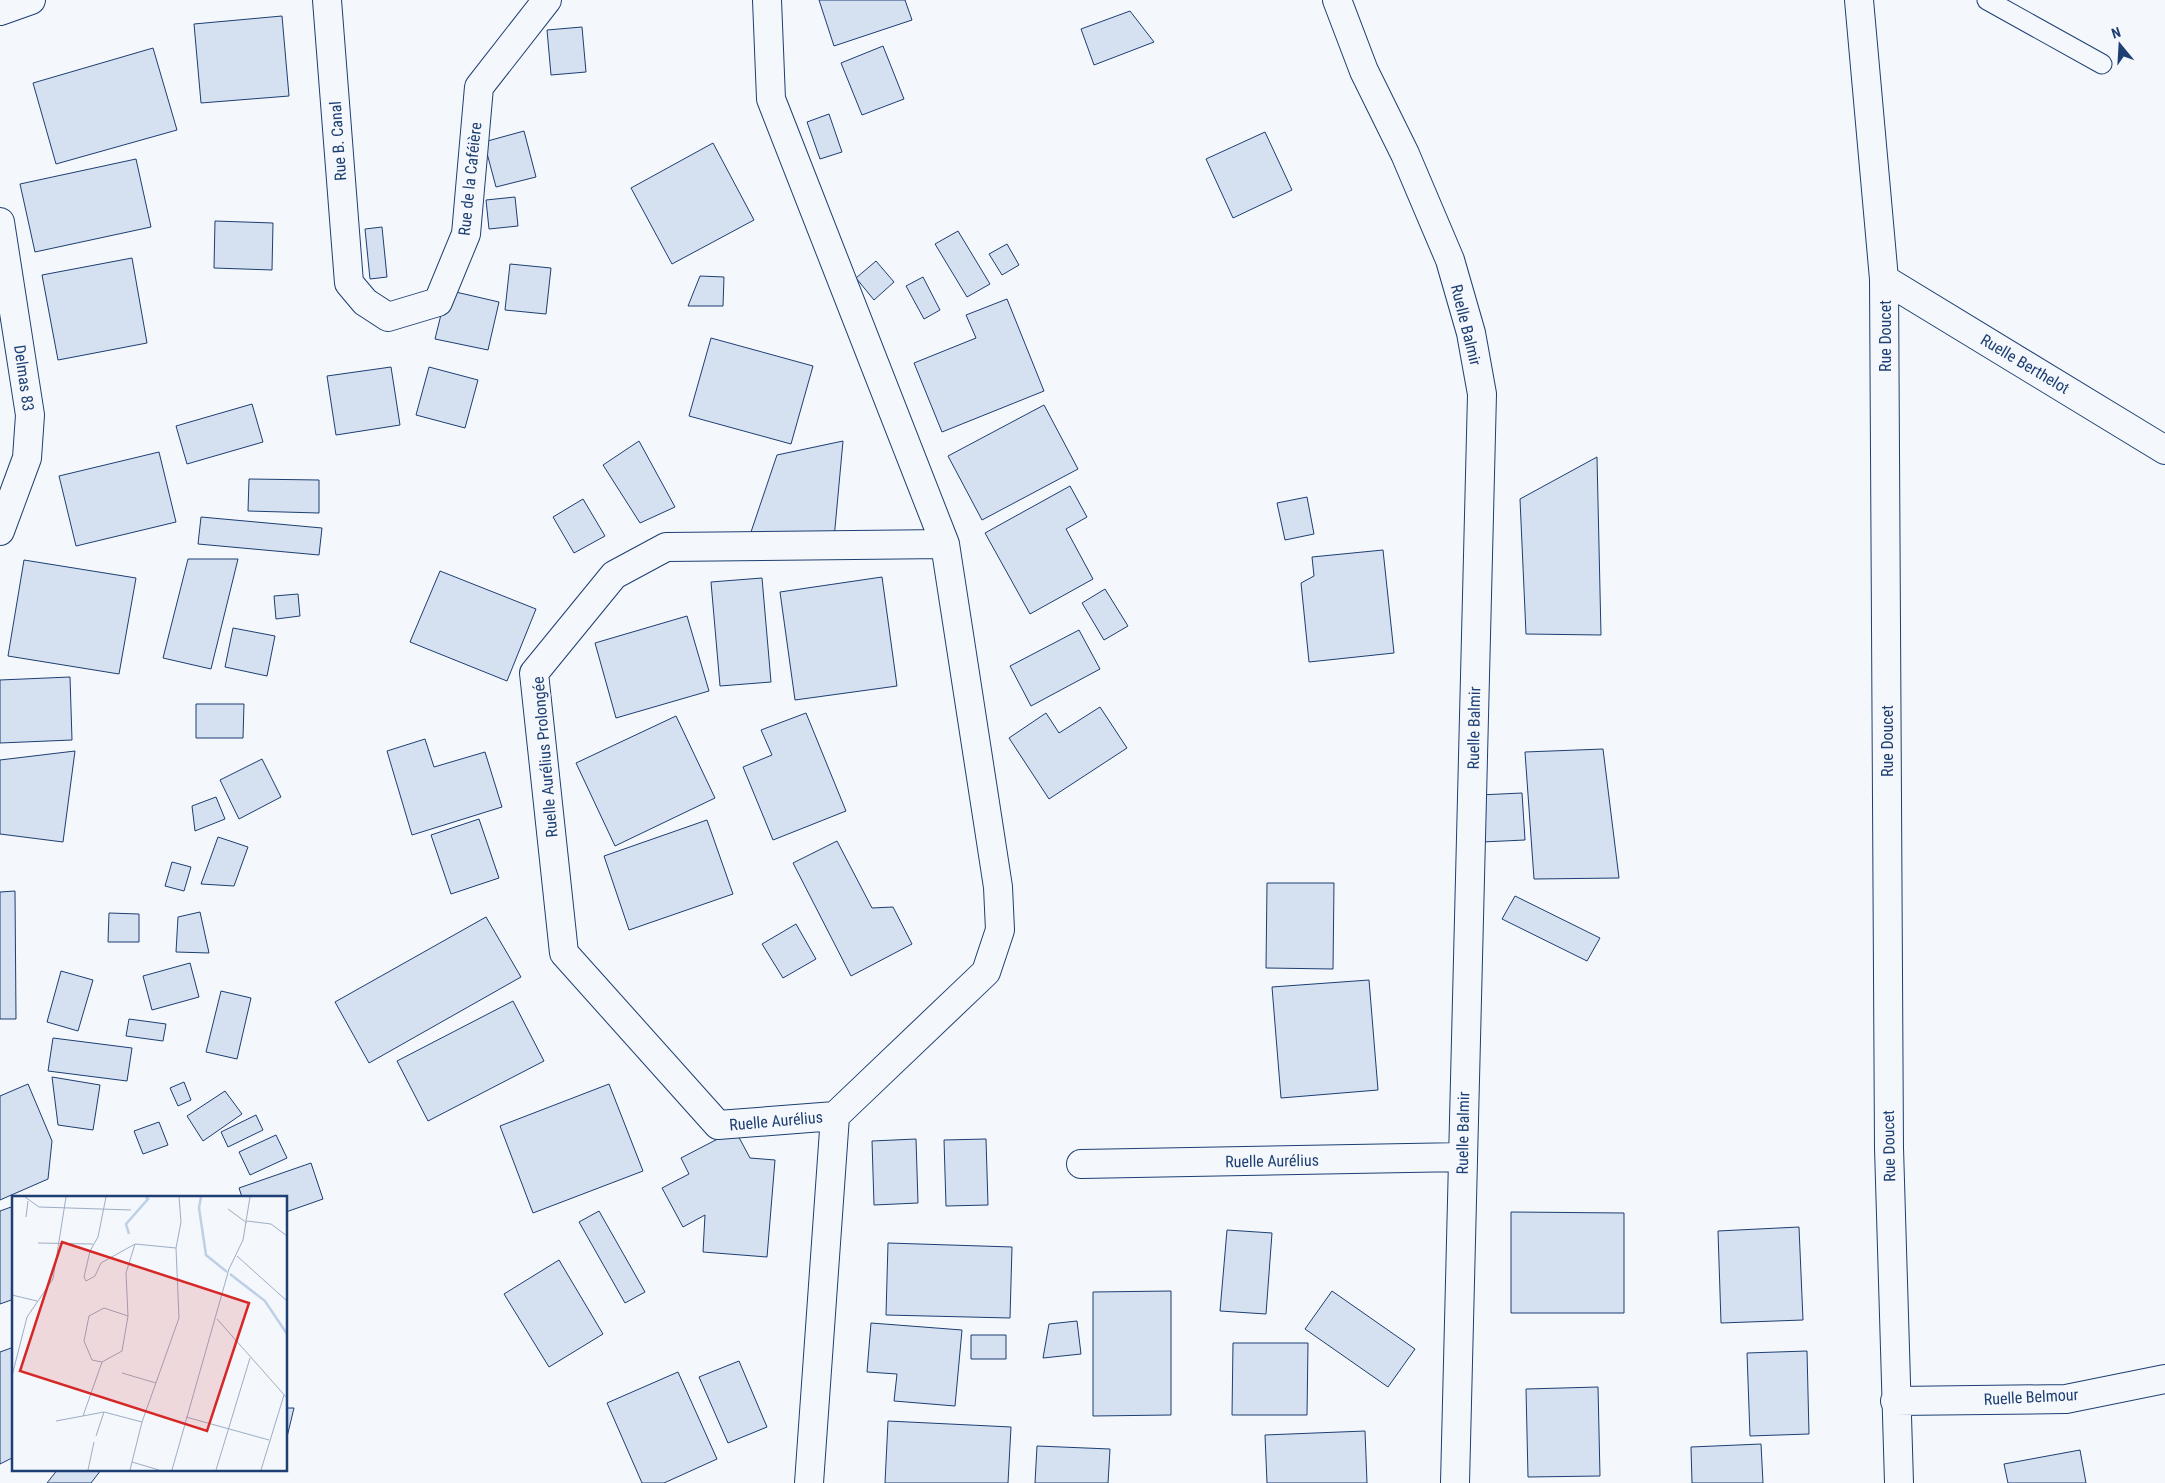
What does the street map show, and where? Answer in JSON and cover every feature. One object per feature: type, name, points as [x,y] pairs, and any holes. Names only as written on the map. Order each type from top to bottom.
[{"type":"street","points":[[0,11],[31,0]]},
{"type":"street","name":"Rue B. Canal","points":[[327,0],[349,283]]},
{"type":"street","name":"Rue de la Caféière","points":[[349,283],[365,302],[388,317],[438,302],[466,234],[478,87],[547,0]]},
{"type":"street","points":[[766,0],[771,99],[945,544],[998,887],[1000,930],[986,972],[835,1116],[809,1483]]},
{"type":"street","name":"Ruelle Balmir","points":[[1337,0],[1364,71],[1405,154],[1450,260],[1471,333],[1482,394],[1455,1483]]},
{"type":"street","name":"Rue Doucet","points":[[1859,0],[1884,279],[1889,1148],[1895,1401],[1899,1483]]},
{"type":"street","name":"Delmas 83","points":[[0,222],[30,414],[27,458],[0,531]]},
{"type":"street","name":"Ruelle Berthelot","points":[[1884,279],[2165,450]]},
{"type":"street","name":"Ruelle Aurélius Prolongée","points":[[718,1125],[564,953],[534,673],[614,575],[666,547],[945,544]]},
{"type":"street","name":"Ruelle Aurélius","points":[[718,1125],[835,1116]]},
{"type":"street","name":"Ruelle Aurélius","points":[[1081,1164],[1463,1157]]},
{"type":"street","name":"Ruelle Belmour","points":[[1895,1401],[2066,1399],[2165,1379]]},
{"type":"lane","points":[[1987,0],[2102,64]]},
{"type":"building","points":[[819,0],[905,0],[912,20],[834,46]]},
{"type":"building","points":[[1130,11],[1154,42],[1094,65],[1081,29]]},
{"type":"building","points":[[282,16],[289,96],[201,103],[194,24]]},
{"type":"building","points":[[582,27],[586,72],[551,75],[547,30]]},
{"type":"building","points":[[883,46],[904,99],[862,115],[841,63]]},
{"type":"building","points":[[153,48],[177,130],[56,164],[33,83]]},
{"type":"building","points":[[829,114],[842,152],[820,159],[807,122]]},
{"type":"building","points":[[524,131],[536,177],[496,187],[484,142]]},
{"type":"building","points":[[1265,132],[1292,190],[1233,218],[1206,159]]},
{"type":"building","points":[[713,143],[754,220],[672,264],[631,188]]},
{"type":"building","points":[[136,159],[151,227],[35,252],[20,184]]},
{"type":"building","points":[[515,197],[518,226],[489,229],[486,200]]},
{"type":"building","points":[[215,221],[273,223],[272,270],[214,268]]},
{"type":"building","points":[[382,227],[387,277],[370,279],[365,229]]},
{"type":"building","points":[[958,231],[990,284],[967,297],[935,244]]},
{"type":"building","points":[[1007,244],[1019,265],[1002,275],[989,254]]},
{"type":"building","points":[[132,258],[147,343],[58,360],[42,275]]},
{"type":"building","points":[[876,261],[894,282],[874,300],[856,278]]},
{"type":"building","points":[[510,264],[551,268],[546,314],[505,310]]},
{"type":"building","points":[[700,276],[724,277],[723,306],[688,306]]},
{"type":"building","points":[[923,277],[940,310],[924,319],[906,286]]},
{"type":"building","points":[[447,290],[499,302],[488,350],[435,339]]},
{"type":"building","points":[[1007,299],[1044,391],[942,432],[914,363],[976,338],[966,315]]},
{"type":"building","points":[[711,338],[813,366],[791,444],[689,416]]},
{"type":"building","points":[[391,367],[400,425],[336,435],[327,376]]},
{"type":"building","points":[[429,367],[478,380],[465,428],[416,415]]},
{"type":"building","points":[[252,404],[263,442],[187,464],[176,426]]},
{"type":"building","points":[[1044,405],[1078,469],[982,520],[948,456]]},
{"type":"building","points":[[639,441],[675,507],[640,523],[603,465]]},
{"type":"building","points":[[843,441],[834,539],[751,532],[777,455]]},
{"type":"building","points":[[159,452],[176,522],[76,546],[59,476]]},
{"type":"building","points":[[1597,457],[1601,635],[1526,634],[1520,499]]},
{"type":"building","points":[[249,479],[319,480],[319,513],[248,511]]},
{"type":"building","points":[[1070,486],[1087,517],[1066,529],[1093,579],[1030,614],[985,533]]},
{"type":"building","points":[[1307,497],[1314,534],[1285,540],[1277,503]]},
{"type":"building","points":[[583,499],[605,536],[574,553],[553,517]]},
{"type":"building","points":[[201,517],[322,528],[319,555],[198,544]]},
{"type":"building","points":[[1383,550],[1394,653],[1309,662],[1301,583],[1314,576],[1312,557]]},
{"type":"building","points":[[188,559],[238,559],[211,669],[163,658]]},
{"type":"building","points":[[24,560],[136,578],[119,674],[8,656]]},
{"type":"building","points":[[440,571],[536,609],[507,681],[410,642]]},
{"type":"building","points":[[882,577],[897,686],[795,700],[780,592]]},
{"type":"building","points":[[762,578],[771,682],[720,686],[711,582]]},
{"type":"building","points":[[1105,589],[1128,626],[1104,640],[1082,603]]},
{"type":"building","points":[[298,594],[300,616],[276,619],[274,596]]},
{"type":"building","points":[[687,616],[709,691],[616,718],[595,643]]},
{"type":"building","points":[[233,628],[275,636],[267,676],[225,667]]},
{"type":"building","points":[[1079,630],[1100,669],[1031,706],[1010,666]]},
{"type":"building","points":[[70,677],[72,740],[0,743],[0,680]]},
{"type":"building","points":[[196,704],[244,704],[243,738],[196,738]]},
{"type":"building","points":[[1100,707],[1127,748],[1049,799],[1009,738],[1046,713],[1059,733]]},
{"type":"building","points":[[806,713],[846,811],[773,840],[743,767],[772,755],[761,730]]},
{"type":"building","points":[[676,716],[715,798],[615,846],[576,763]]},
{"type":"building","points":[[425,739],[434,767],[485,752],[502,807],[412,835],[387,751]]},
{"type":"building","points":[[1603,749],[1619,878],[1534,879],[1525,752]]},
{"type":"building","points":[[75,751],[63,842],[0,834],[0,760]]},
{"type":"building","points":[[262,759],[281,797],[239,819],[220,780]]},
{"type":"building","points":[[1522,793],[1525,840],[1482,842],[1479,795]]},
{"type":"building","points":[[216,797],[225,819],[195,831],[192,806]]},
{"type":"building","points":[[479,819],[499,878],[451,894],[431,835]]},
{"type":"building","points":[[707,820],[733,894],[629,930],[604,856]]},
{"type":"building","points":[[218,837],[248,847],[234,886],[201,884]]},
{"type":"building","points":[[837,841],[872,908],[893,907],[912,944],[851,976],[793,863]]},
{"type":"building","points":[[172,862],[191,867],[184,891],[165,886]]},
{"type":"building","points":[[1267,883],[1334,883],[1333,969],[1266,968]]},
{"type":"building","points":[[15,891],[16,1019],[0,1019],[0,892]]},
{"type":"building","points":[[1515,896],[1600,938],[1587,961],[1502,919]]},
{"type":"building","points":[[200,912],[209,953],[176,952],[178,917]]},
{"type":"building","points":[[109,913],[139,914],[139,942],[108,942]]},
{"type":"building","points":[[486,917],[521,977],[369,1063],[335,1002]]},
{"type":"building","points":[[796,924],[816,959],[783,978],[762,944]]},
{"type":"building","points":[[190,963],[199,997],[152,1010],[143,976]]},
{"type":"building","points":[[61,971],[93,980],[78,1031],[47,1022]]},
{"type":"building","points":[[1369,980],[1378,1090],[1281,1098],[1272,987]]},
{"type":"building","points":[[221,991],[251,998],[237,1059],[206,1052]]},
{"type":"building","points":[[513,1001],[544,1061],[428,1121],[397,1061]]},
{"type":"building","points":[[129,1019],[166,1024],[163,1041],[126,1036]]},
{"type":"building","points":[[53,1038],[132,1048],[127,1081],[48,1071]]},
{"type":"building","points":[[52,1077],[100,1085],[93,1130],[58,1125]]},
{"type":"building","points":[[184,1082],[191,1100],[178,1106],[170,1088]]},
{"type":"building","points":[[28,1084],[52,1141],[48,1179],[0,1200],[0,1096]]},
{"type":"building","points":[[609,1084],[643,1171],[533,1213],[500,1126]]},
{"type":"building","points":[[225,1091],[242,1114],[203,1141],[187,1116]]},
{"type":"building","points":[[256,1115],[263,1130],[228,1147],[221,1132]]},
{"type":"building","points":[[159,1122],[168,1145],[143,1154],[134,1131]]},
{"type":"building","points":[[735,1130],[750,1158],[775,1160],[767,1257],[703,1252],[705,1215],[683,1227],[662,1188],[689,1174],[681,1158]]},
{"type":"building","points":[[276,1135],[287,1158],[250,1175],[239,1152]]},
{"type":"building","points":[[916,1139],[918,1203],[874,1205],[872,1141]]},
{"type":"building","points":[[986,1139],[988,1205],[946,1206],[944,1140]]},
{"type":"building","points":[[311,1163],[323,1199],[288,1211],[288,1196],[242,1196],[239,1188]]},
{"type":"building","points":[[12,1207],[12,1300],[0,1304],[0,1211]]},
{"type":"building","points":[[599,1211],[645,1292],[625,1303],[579,1222]]},
{"type":"building","points":[[1511,1212],[1624,1213],[1624,1313],[1511,1313]]},
{"type":"building","points":[[1799,1227],[1803,1320],[1721,1323],[1718,1231]]},
{"type":"building","points":[[1227,1230],[1272,1233],[1266,1314],[1220,1311]]},
{"type":"building","points":[[888,1243],[1012,1247],[1010,1318],[886,1315]]},
{"type":"building","points":[[559,1260],[603,1334],[549,1367],[504,1294]]},
{"type":"building","points":[[1171,1291],[1171,1415],[1093,1416],[1093,1292]]},
{"type":"building","points":[[1332,1291],[1415,1349],[1388,1387],[1305,1329]]},
{"type":"building","points":[[1077,1321],[1081,1354],[1043,1358],[1049,1324]]},
{"type":"building","points":[[871,1323],[962,1330],[955,1406],[894,1401],[897,1374],[867,1372]]},
{"type":"building","points":[[971,1335],[1006,1335],[1006,1359],[971,1359]]},
{"type":"building","points":[[1233,1343],[1308,1343],[1307,1415],[1232,1415]]},
{"type":"building","points":[[12,1348],[12,1458],[0,1464],[0,1352]]},
{"type":"building","points":[[1807,1351],[1809,1434],[1750,1436],[1747,1353]]},
{"type":"building","points":[[739,1361],[767,1427],[728,1443],[699,1377]]},
{"type":"building","points":[[678,1372],[717,1459],[664,1483],[642,1483],[607,1403]]},
{"type":"building","points":[[1598,1387],[1600,1476],[1528,1477],[1526,1389]]},
{"type":"building","points":[[288,1408],[294,1408],[288,1433]]},
{"type":"building","points":[[888,1421],[1011,1427],[1008,1483],[885,1483]]},
{"type":"building","points":[[1365,1431],[1367,1483],[1267,1483],[1265,1435]]},
{"type":"building","points":[[1761,1444],[1763,1483],[1692,1483],[1691,1447]]},
{"type":"building","points":[[1037,1446],[1110,1449],[1108,1483],[1035,1483]]},
{"type":"building","points":[[2080,1450],[2086,1483],[2008,1483],[2004,1464]]},
{"type":"building","points":[[57,1470],[101,1470],[91,1483],[47,1483]]}]
